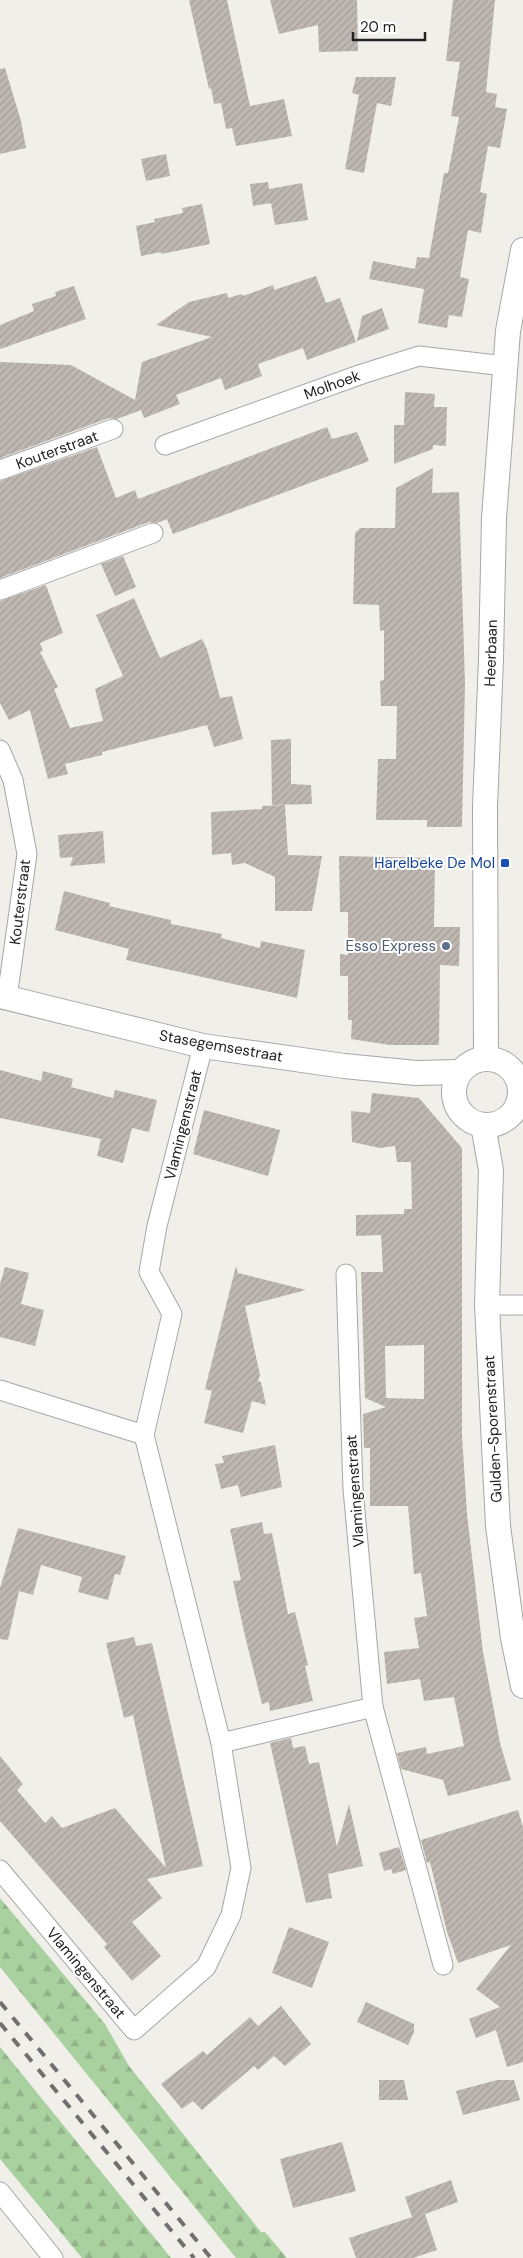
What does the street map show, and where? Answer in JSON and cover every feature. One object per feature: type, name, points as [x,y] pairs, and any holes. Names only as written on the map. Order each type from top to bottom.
[{"type":"street","name":"Heerbaan","points":[[486,1058],[485,807],[494,518],[508,331],[523,250]]},
{"type":"street","name":"Molhoek","points":[[165,445],[362,374],[419,356],[505,366]]},
{"type":"street","name":"Kouterstraat","points":[[0,470],[114,429]]},
{"type":"street","points":[[0,590],[153,533]]},
{"type":"street","name":"Kouterstraat","points":[[0,750],[13,780],[27,854],[4,997]]},
{"type":"street","name":"Stasegemsestraat","points":[[4,997],[203,1046],[344,1066],[416,1073],[456,1082]]},
{"type":"street","name":"Vlamingenstraat","points":[[0,1870],[134,2030],[206,1967],[231,1915],[241,1868],[221,1743],[144,1435],[172,1314],[149,1272],[157,1226],[203,1046]]},
{"type":"street","points":[[486,1058],[503,1062],[512,1070],[521,1094],[513,1114],[493,1123],[468,1120],[459,1111],[456,1082],[466,1065],[486,1058]]},
{"type":"street","name":"Gulden-Sporenstraat","points":[[493,1123],[487,1305],[498,1526],[523,1686]]},
{"type":"street","name":"Vlamingenstraat","points":[[346,1274],[353,1489],[373,1707],[443,1965]]},
{"type":"street","points":[[487,1305],[523,1305]]},
{"type":"street","points":[[0,1390],[144,1435]]},
{"type":"street","points":[[221,1743],[373,1707]]},
{"type":"street","points":[[0,2192],[53,2258]]},
{"type":"green space","points":[[0,1898],[105,2024],[129,2066],[261,2232],[265,2232],[287,2258],[236,2258],[0,1967]]},
{"type":"green space","points":[[0,2047],[171,2258],[82,2258],[0,2159]]},
{"type":"building","points":[[189,0],[227,0],[250,106],[284,99],[292,136],[236,146],[232,128],[226,129],[221,103],[214,104],[211,88],[209,89]]},
{"type":"building","points":[[270,0],[357,0],[358,51],[319,52],[318,25],[279,34]]},
{"type":"building","points":[[453,0],[495,0],[486,92],[497,94],[495,107],[507,109],[500,148],[488,146],[480,192],[487,194],[481,233],[468,230],[460,277],[469,279],[462,317],[449,315],[447,328],[418,323],[424,289],[369,279],[373,261],[415,269],[417,257],[429,258],[444,173],[448,173],[459,117],[451,116],[460,62],[446,61]]},
{"type":"building","points":[[5,68],[21,121],[26,148],[0,154],[0,69]]},
{"type":"building","points":[[356,77],[396,77],[391,106],[377,103],[364,173],[345,169],[359,95],[352,93]]},
{"type":"building","points":[[166,154],[170,176],[146,181],[141,159]]},
{"type":"building","points":[[268,182],[269,189],[302,183],[308,220],[275,225],[271,203],[253,206],[250,184]]},
{"type":"building","points":[[202,204],[210,244],[141,256],[136,226],[155,222],[154,219],[183,213],[182,208]]},
{"type":"building","points":[[316,276],[326,303],[340,298],[356,342],[307,360],[303,348],[258,364],[262,376],[225,390],[221,378],[176,395],[180,404],[144,418],[141,410],[117,419],[109,418],[0,458],[0,362],[71,365],[135,400],[142,362],[212,337],[156,325],[189,302],[227,293],[228,298],[242,294],[243,296],[273,285],[274,290]]},
{"type":"building","points":[[74,286],[86,319],[0,349],[0,325],[34,311],[32,304],[56,296],[55,292]]},
{"type":"building","points":[[382,308],[389,329],[357,341],[362,316]]},
{"type":"building","points":[[405,392],[435,394],[434,407],[447,407],[446,446],[433,445],[433,449],[394,464],[394,425],[404,425]]},
{"type":"building","points":[[327,427],[332,439],[357,432],[369,461],[173,534],[167,519],[157,523],[149,522],[0,578],[0,481],[97,447],[116,498],[135,490],[138,499]]},
{"type":"building","points":[[433,468],[432,493],[459,492],[465,683],[462,827],[427,827],[427,820],[376,820],[378,759],[396,759],[397,706],[381,706],[380,681],[384,680],[384,630],[380,631],[379,605],[353,604],[355,533],[360,528],[395,528],[396,488]]},
{"type":"building","points":[[123,556],[136,587],[115,596],[101,564]]},
{"type":"building","points":[[46,585],[63,633],[40,643],[43,651],[40,652],[58,687],[54,689],[70,728],[103,721],[95,689],[123,676],[96,615],[134,598],[160,658],[202,639],[207,649],[220,698],[232,696],[243,739],[214,747],[207,725],[102,752],[102,755],[65,764],[68,774],[48,779],[30,710],[9,720],[0,703],[0,601]]},
{"type":"building","points":[[291,739],[291,784],[311,785],[312,804],[272,805],[271,740]]},
{"type":"building","points":[[285,805],[288,855],[322,856],[312,911],[275,911],[275,877],[245,863],[232,865],[231,853],[212,855],[211,812],[262,809],[262,806]]},
{"type":"building","points":[[103,831],[105,863],[70,866],[73,857],[60,858],[58,835]]},
{"type":"building","points":[[339,856],[435,858],[434,927],[460,927],[459,966],[440,965],[439,1045],[390,1045],[351,1039],[352,1020],[348,1020],[348,976],[340,976],[340,954],[348,955],[348,912],[340,912]]},
{"type":"building","points":[[64,891],[110,903],[109,906],[171,920],[171,924],[222,934],[221,938],[260,948],[261,941],[305,950],[297,998],[126,960],[129,949],[55,930]]},
{"type":"building","points":[[0,1070],[41,1081],[43,1071],[73,1079],[71,1087],[113,1098],[115,1090],[157,1100],[149,1132],[132,1128],[123,1163],[97,1156],[101,1139],[0,1118]]},
{"type":"building","points":[[372,1093],[419,1098],[462,1148],[462,1435],[467,1514],[483,1652],[500,1743],[511,1780],[448,1796],[443,1780],[401,1769],[397,1753],[426,1747],[427,1754],[464,1746],[454,1697],[424,1701],[420,1679],[387,1684],[384,1652],[419,1648],[414,1618],[427,1616],[421,1573],[414,1574],[408,1506],[370,1506],[370,1448],[364,1448],[363,1414],[386,1407],[365,1398],[361,1272],[383,1272],[381,1235],[356,1236],[356,1215],[404,1214],[404,1209],[412,1209],[411,1162],[397,1162],[395,1146],[380,1148],[352,1142],[351,1111],[370,1113]],"holes":[[[424,1345],[424,1399],[386,1398],[385,1346]]]},
{"type":"building","points":[[204,1110],[280,1130],[268,1176],[193,1154]]},
{"type":"building","points":[[236,1266],[238,1273],[306,1290],[245,1306],[260,1375],[258,1381],[261,1382],[266,1405],[252,1401],[243,1433],[204,1423],[212,1391],[205,1389]]},
{"type":"building","points":[[5,1267],[29,1273],[21,1304],[44,1310],[35,1346],[0,1337],[0,1284]]},
{"type":"building","points":[[275,1445],[282,1487],[241,1497],[238,1485],[221,1489],[215,1464],[224,1463],[222,1456]]},
{"type":"building","points":[[262,1522],[264,1534],[272,1533],[288,1614],[295,1612],[308,1665],[305,1666],[313,1701],[270,1711],[269,1702],[262,1704],[245,1636],[233,1581],[241,1580],[230,1529]]},
{"type":"building","points":[[18,1528],[126,1556],[120,1575],[115,1574],[108,1600],[78,1592],[82,1577],[41,1565],[33,1595],[19,1591],[8,1640],[0,1639],[0,1588]]},
{"type":"building","points":[[134,1637],[136,1646],[152,1643],[203,1866],[147,1879],[162,1898],[132,1922],[161,1956],[132,1981],[104,1947],[107,1944],[0,1821],[0,1756],[23,1784],[17,1790],[45,1823],[52,1816],[62,1828],[115,1808],[166,1868],[133,1715],[124,1718],[106,1643]]},
{"type":"building","points":[[291,1738],[293,1748],[305,1746],[309,1764],[319,1762],[337,1847],[349,1804],[363,1866],[328,1874],[332,1898],[306,1903],[270,1743]]},
{"type":"building","points":[[518,1810],[523,1827],[523,2062],[507,2067],[496,2030],[476,2038],[469,2019],[500,2007],[476,1989],[511,1945],[458,1963],[447,1932],[430,1862],[427,1863],[421,1840]]},
{"type":"building","points":[[399,1847],[406,1870],[393,1874],[391,1869],[384,1871],[379,1853]]},
{"type":"building","points":[[289,1927],[329,1942],[312,1988],[272,1973]]},
{"type":"building","points":[[366,2002],[414,2024],[414,2032],[408,2045],[357,2022]]},
{"type":"building","points":[[281,2006],[311,2044],[285,2066],[274,2056],[258,2070],[254,2066],[202,2110],[193,2101],[182,2109],[161,2084],[203,2051],[207,2055],[250,2017],[258,2026]]},
{"type":"building","points":[[379,2080],[404,2080],[408,2100],[379,2100]]},
{"type":"building","points":[[497,2080],[514,2080],[520,2100],[463,2115],[456,2091]]},
{"type":"building","points":[[342,2142],[356,2191],[293,2208],[280,2159]]},
{"type":"building","points":[[451,2180],[458,2202],[425,2214],[437,2250],[413,2258],[356,2258],[349,2238],[412,2217],[405,2197]]},
{"type":"railway","points":[[0,2002],[211,2258]]},
{"type":"railway","points":[[0,2023],[194,2258]]},
{"type":"place","name":"Harelbeke De Mol","points":[[505,863]]},
{"type":"place","name":"Esso Express","points":[[446,946]]}]
